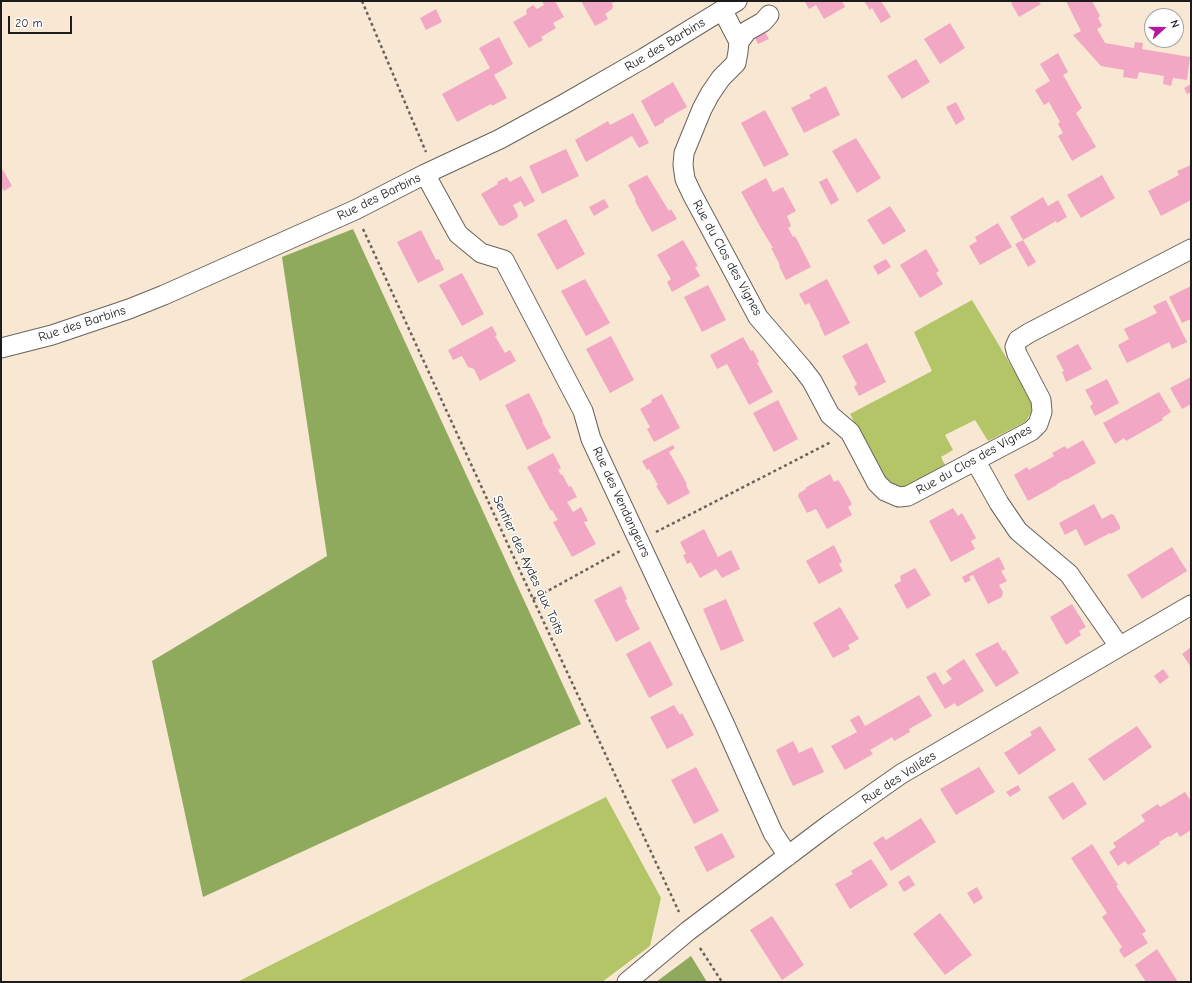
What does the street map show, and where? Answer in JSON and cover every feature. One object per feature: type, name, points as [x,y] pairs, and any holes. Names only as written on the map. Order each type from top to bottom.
[{"type":"street","name":"Rue des Barbins","points":[[1,348],[52,335],[129,309],[164,295],[354,210],[500,139],[564,104],[730,6]]},
{"type":"street","points":[[730,6],[739,42]]},
{"type":"street","points":[[739,42],[747,31],[763,22],[769,15]]},
{"type":"street","name":"Rue du Clos des Vignes","points":[[739,42],[736,63],[721,78],[710,94],[702,109],[684,153],[683,165],[685,179],[758,317],[802,368],[812,382],[830,415],[850,432],[877,483],[886,491],[899,497],[908,496],[1030,431],[1038,424],[1042,412],[1041,400],[1017,354],[1015,347],[1018,340],[1030,332],[1191,249]]},
{"type":"street","name":"Rue des Vendangeurs","points":[[430,172],[458,234],[481,253],[504,260],[583,412],[591,439],[724,723],[773,833],[788,856]]},
{"type":"street","points":[[975,460],[999,503],[1018,531],[1069,574],[1119,646]]},
{"type":"street","name":"Rue des Vallées","points":[[627,982],[688,931],[901,774],[1191,605]]},
{"type":"path","points":[[362,1],[430,172]]},
{"type":"path","name":"Sentier des Aydes aux Toits","points":[[354,210],[679,913]]},
{"type":"path","points":[[533,599],[639,540],[850,432]]},
{"type":"path","points":[[699,946],[722,982]]},
{"type":"green space","points":[[353,229],[581,724],[203,897],[152,661],[327,556],[282,257]]},
{"type":"green space","points":[[972,300],[1031,399],[1031,413],[1025,422],[988,441],[975,420],[945,435],[953,450],[941,457],[945,465],[913,484],[898,488],[889,483],[880,473],[850,414],[932,371],[914,332]]},
{"type":"green space","points":[[606,797],[661,898],[650,946],[602,982],[237,982]]},
{"type":"green space","points":[[691,956],[707,982],[656,982]]},
{"type":"building","points":[[542,1],[555,1],[564,17],[553,23],[556,28],[541,37],[543,40],[529,48],[513,22],[527,14],[527,9],[533,5],[537,9],[544,5]]},
{"type":"building","points":[[581,1],[615,1],[612,3],[612,9],[605,14],[608,19],[595,26]]},
{"type":"building","points":[[842,1],[845,7],[824,19],[816,5],[809,9],[805,2]]},
{"type":"building","points":[[864,1],[881,1],[891,17],[881,23],[872,8],[870,10]]},
{"type":"building","points":[[1015,1],[1038,1],[1041,4],[1019,17],[1011,3]]},
{"type":"building","points":[[1066,1],[1092,1],[1100,16],[1098,18],[1102,26],[1097,29],[1105,43],[1134,48],[1135,42],[1143,43],[1142,49],[1190,57],[1187,80],[1173,78],[1171,86],[1163,84],[1164,76],[1139,72],[1137,79],[1123,77],[1124,70],[1101,66],[1073,35],[1081,31]]},
{"type":"building","points":[[436,9],[442,22],[426,30],[420,18]]},
{"type":"building","points":[[950,23],[965,48],[940,64],[924,39]]},
{"type":"building","points":[[764,31],[769,39],[758,44],[754,36]]},
{"type":"building","points":[[499,37],[513,64],[494,75],[507,98],[492,106],[491,104],[457,122],[442,94],[490,68],[479,48]]},
{"type":"building","points":[[1058,53],[1068,72],[1063,75],[1082,108],[1076,113],[1096,147],[1072,161],[1058,136],[1063,133],[1058,124],[1060,122],[1049,102],[1044,105],[1035,90],[1050,81],[1040,64]]},
{"type":"building","points":[[916,59],[930,82],[902,99],[887,76]]},
{"type":"building","points":[[673,82],[687,107],[655,127],[641,101]]},
{"type":"building","points":[[1191,84],[1191,92],[1187,94],[1184,88]]},
{"type":"building","points":[[826,86],[840,115],[804,133],[791,108],[811,98],[809,95]]},
{"type":"building","points":[[956,102],[965,119],[956,125],[946,107]]},
{"type":"building","points":[[765,110],[789,155],[764,167],[741,123]]},
{"type":"building","points":[[633,113],[649,143],[639,148],[632,136],[586,162],[575,140],[608,121],[610,125]]},
{"type":"building","points":[[856,138],[881,178],[857,193],[832,151]]},
{"type":"building","points":[[566,149],[579,176],[542,194],[529,166]]},
{"type":"building","points":[[1191,165],[1191,200],[1161,216],[1148,191],[1179,175],[1177,171]]},
{"type":"building","points":[[3,170],[12,186],[4,191],[1,186],[1,172]]},
{"type":"building","points":[[647,175],[669,211],[671,209],[677,219],[652,232],[628,185]]},
{"type":"building","points":[[1102,175],[1115,198],[1081,218],[1067,195]]},
{"type":"building","points":[[521,176],[535,201],[524,207],[521,201],[513,205],[518,215],[517,218],[503,226],[499,225],[481,194],[498,184],[497,182],[507,177],[510,182]]},
{"type":"building","points":[[766,178],[773,192],[783,187],[796,211],[787,216],[791,226],[788,228],[793,237],[795,236],[811,267],[786,280],[771,248],[773,248],[741,192]]},
{"type":"building","points":[[827,178],[839,200],[831,205],[819,182]]},
{"type":"building","points":[[1043,197],[1048,206],[1058,200],[1067,217],[1057,223],[1056,221],[1023,240],[1010,217]]},
{"type":"building","points":[[604,199],[609,207],[594,216],[589,207]]},
{"type":"building","points":[[890,206],[906,231],[883,245],[867,220]]},
{"type":"building","points":[[566,219],[585,254],[557,270],[537,234]]},
{"type":"building","points":[[998,223],[1012,247],[980,265],[969,246],[977,241],[975,237]]},
{"type":"building","points":[[421,230],[436,260],[439,259],[444,270],[418,283],[397,242]]},
{"type":"building","points":[[683,240],[698,266],[695,267],[700,276],[672,292],[667,282],[671,279],[657,255]]},
{"type":"building","points":[[1023,240],[1036,262],[1028,267],[1015,244]]},
{"type":"building","points":[[926,249],[939,271],[936,273],[943,284],[920,298],[900,265]]},
{"type":"building","points":[[886,259],[891,267],[878,275],[873,266]]},
{"type":"building","points":[[462,273],[484,314],[462,326],[439,285]]},
{"type":"building","points":[[585,279],[610,323],[586,336],[561,291]]},
{"type":"building","points":[[827,279],[850,323],[825,336],[809,303],[805,305],[799,294]]},
{"type":"building","points":[[708,285],[726,320],[702,332],[684,297]]},
{"type":"building","points":[[1191,286],[1191,319],[1182,323],[1169,297]]},
{"type":"building","points":[[1166,300],[1187,342],[1172,349],[1169,342],[1127,363],[1118,345],[1129,339],[1124,329],[1157,313],[1153,306]]},
{"type":"building","points":[[492,326],[497,335],[495,336],[505,353],[510,350],[516,361],[480,381],[474,369],[468,367],[462,356],[453,360],[448,350]]},
{"type":"building","points":[[611,336],[634,380],[610,393],[586,349]]},
{"type":"building","points":[[743,337],[751,351],[753,350],[759,362],[757,363],[773,392],[749,405],[727,364],[717,369],[710,355]]},
{"type":"building","points":[[867,343],[886,382],[859,396],[854,387],[857,384],[842,356]]},
{"type":"building","points":[[1078,344],[1092,369],[1066,382],[1062,372],[1064,371],[1056,356]]},
{"type":"building","points":[[1191,377],[1191,404],[1182,409],[1170,388]]},
{"type":"building","points":[[1107,379],[1119,403],[1095,416],[1090,406],[1093,404],[1085,390]]},
{"type":"building","points":[[1159,392],[1171,412],[1162,418],[1163,420],[1126,441],[1124,438],[1115,444],[1103,423]]},
{"type":"building","points":[[529,393],[551,438],[527,450],[505,405]]},
{"type":"building","points":[[662,394],[680,428],[654,442],[647,429],[650,427],[640,409],[652,402],[651,400]]},
{"type":"building","points":[[778,400],[798,439],[774,452],[753,413]]},
{"type":"building","points":[[1083,440],[1096,463],[1028,501],[1014,475],[1027,467],[1029,470],[1054,456],[1052,453],[1065,446],[1067,449]]},
{"type":"building","points":[[673,445],[675,448],[669,452],[687,484],[686,485],[690,493],[668,505],[656,486],[658,485],[649,469],[647,470],[642,461]]},
{"type":"building","points":[[553,453],[561,468],[558,470],[569,487],[571,486],[577,497],[567,502],[573,512],[581,507],[588,521],[584,522],[596,544],[572,557],[553,522],[558,520],[552,510],[551,511],[527,467]]},
{"type":"building","points":[[830,474],[834,482],[838,480],[841,484],[852,504],[848,507],[852,515],[827,529],[816,509],[807,513],[798,496],[799,493],[806,489],[805,488]]},
{"type":"building","points":[[1094,504],[1102,519],[1111,514],[1114,515],[1120,529],[1085,546],[1076,529],[1065,535],[1059,523]]},
{"type":"building","points":[[953,508],[958,516],[962,513],[976,538],[971,541],[975,549],[951,562],[929,521]]},
{"type":"building","points":[[704,529],[718,557],[731,550],[740,569],[722,578],[716,569],[700,578],[691,562],[687,564],[683,555],[686,554],[680,542]]},
{"type":"building","points":[[834,545],[842,562],[839,564],[843,571],[819,584],[806,561]]},
{"type":"building","points":[[1172,547],[1187,571],[1142,599],[1127,575]]},
{"type":"building","points":[[999,557],[1005,569],[1001,571],[1007,581],[999,585],[1003,592],[1002,597],[988,604],[973,575],[969,577],[971,580],[965,583],[962,577]]},
{"type":"building","points":[[915,568],[931,595],[907,609],[894,585],[901,581],[900,576]]},
{"type":"building","points":[[621,586],[627,599],[625,600],[640,629],[616,642],[594,600]]},
{"type":"building","points":[[726,599],[744,641],[721,651],[703,609]]},
{"type":"building","points":[[1072,604],[1086,627],[1079,631],[1081,635],[1066,645],[1050,617]]},
{"type":"building","points":[[840,607],[859,639],[848,645],[850,649],[833,658],[813,623]]},
{"type":"building","points":[[650,641],[673,685],[649,698],[626,654]]},
{"type":"building","points":[[998,642],[1003,651],[1005,650],[1019,673],[996,687],[975,654]]},
{"type":"building","points":[[1191,647],[1191,667],[1182,654]]},
{"type":"building","points":[[964,659],[984,691],[957,707],[955,703],[945,709],[926,677],[935,672],[943,685],[952,679],[946,671]]},
{"type":"building","points":[[1163,669],[1169,677],[1160,684],[1154,676]]},
{"type":"building","points":[[919,695],[932,716],[909,729],[910,732],[894,741],[892,737],[870,750],[873,754],[845,770],[831,746],[857,732],[850,720],[859,715],[865,726]]},
{"type":"building","points":[[674,705],[680,715],[682,713],[694,735],[667,749],[650,717]]},
{"type":"building","points":[[1040,726],[1056,750],[1019,775],[1004,753],[1032,735],[1030,732]]},
{"type":"building","points":[[1137,726],[1152,747],[1104,781],[1088,759]]},
{"type":"building","points":[[793,741],[799,753],[812,747],[824,772],[793,786],[776,750]]},
{"type":"building","points":[[696,767],[719,811],[694,824],[671,780]]},
{"type":"building","points":[[979,767],[995,792],[956,815],[940,789]]},
{"type":"building","points":[[1073,782],[1087,804],[1063,820],[1048,797]]},
{"type":"building","points":[[1018,785],[1021,790],[1010,797],[1006,792]]},
{"type":"building","points":[[1185,792],[1191,801],[1191,830],[1180,837],[1177,832],[1159,842],[1160,844],[1128,865],[1125,861],[1118,866],[1109,852],[1116,847],[1113,843],[1145,821],[1141,815],[1158,804],[1160,807]]},
{"type":"building","points":[[921,818],[936,842],[891,871],[873,843],[883,836],[886,840]]},
{"type":"building","points":[[722,833],[735,857],[707,872],[694,847]]},
{"type":"building","points":[[1092,844],[1118,885],[1116,886],[1146,931],[1142,934],[1148,943],[1124,958],[1119,950],[1122,947],[1102,917],[1107,913],[1071,858]]},
{"type":"building","points":[[871,859],[888,885],[850,909],[835,884],[853,874],[851,871]]},
{"type":"building","points":[[909,875],[915,885],[904,892],[898,882]]},
{"type":"building","points":[[977,887],[983,898],[974,904],[967,893]]},
{"type":"building","points":[[940,913],[972,955],[945,975],[913,934]]},
{"type":"building","points":[[772,916],[804,965],[782,980],[750,930]]},
{"type":"building","points":[[1157,949],[1178,982],[1146,982],[1135,965]]}]
